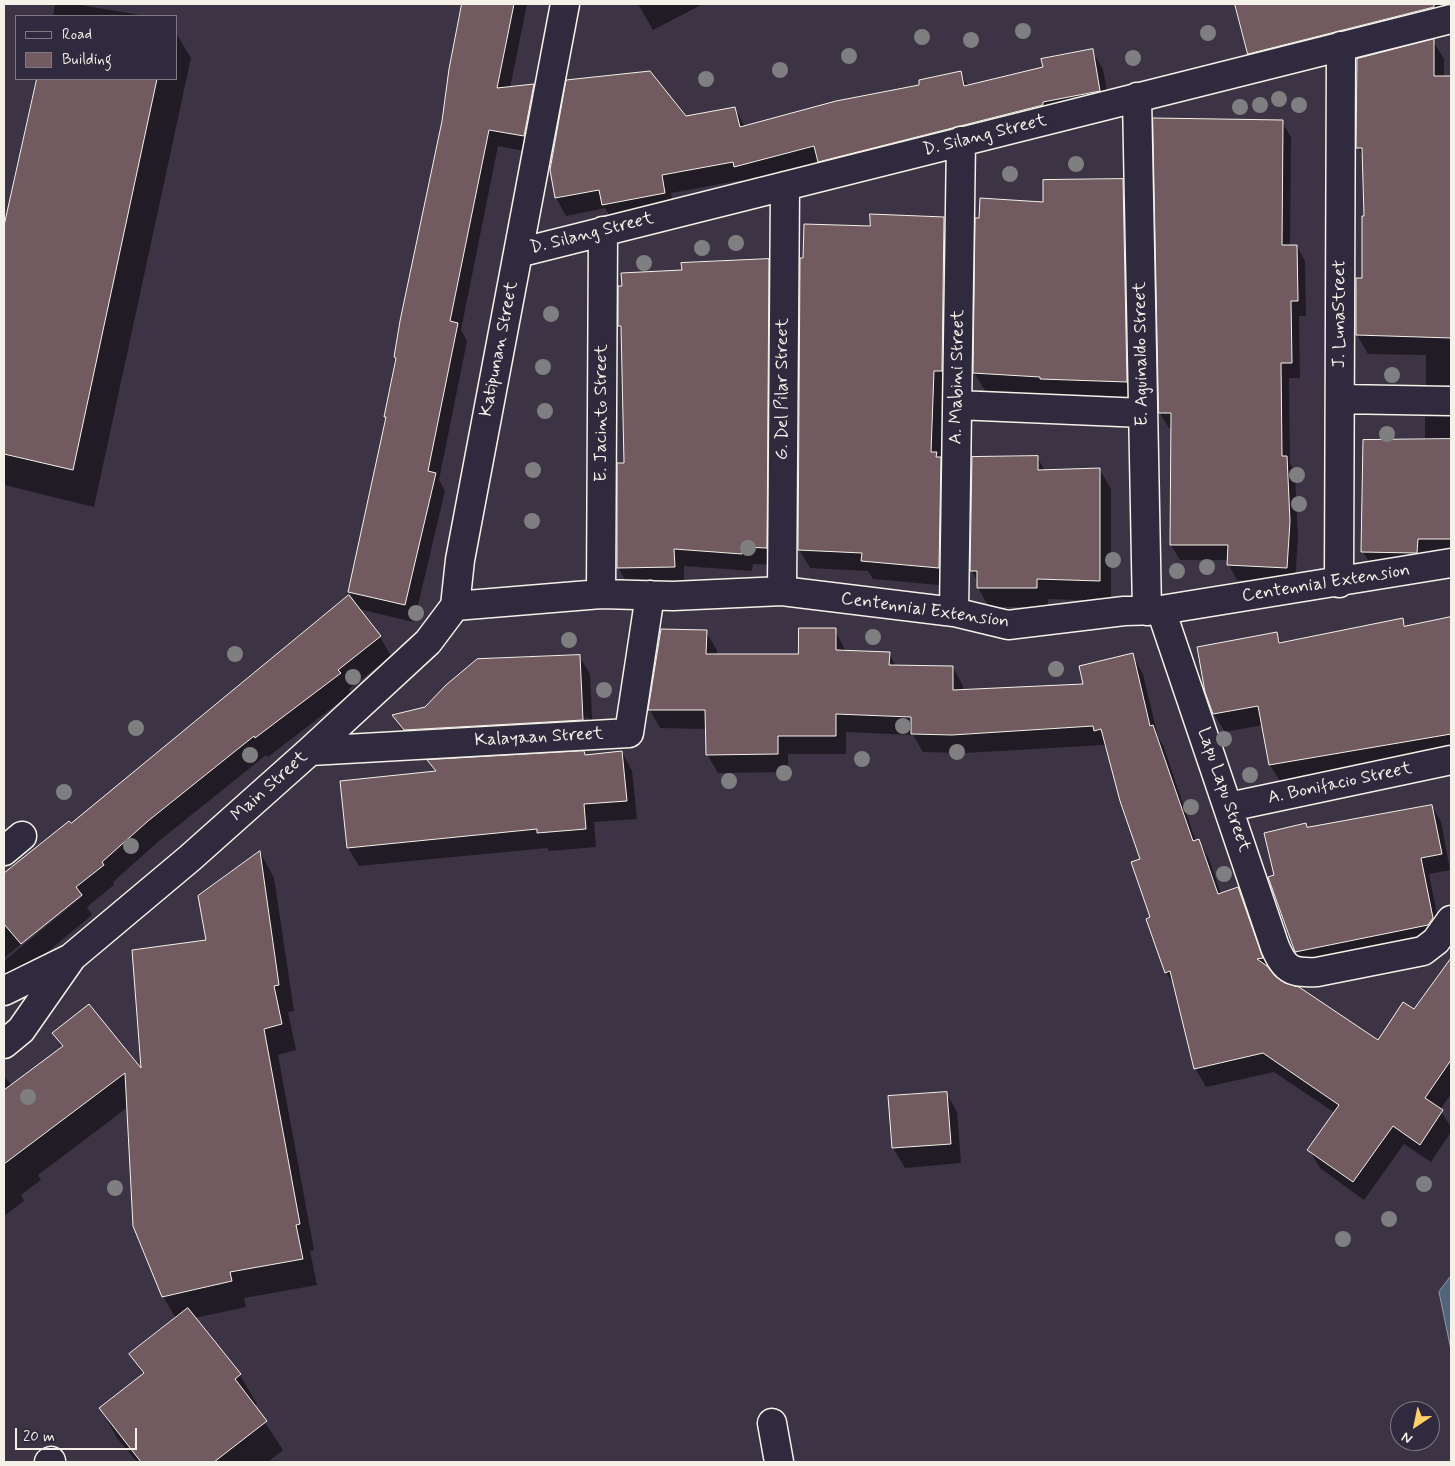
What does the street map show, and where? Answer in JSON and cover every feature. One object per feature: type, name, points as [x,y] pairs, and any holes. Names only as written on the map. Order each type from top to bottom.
[{"type":"street","name":"Katipunan Street","points":[[455,606],[460,560],[565,4]]},
{"type":"street","name":"D. Silang Street","points":[[518,252],[1451,19]]},
{"type":"street","name":"J. LunaStreet","points":[[1339,583],[1341,46]]},
{"type":"street","name":"E. Aguinaldo Street","points":[[1137,97],[1143,413],[1154,611]]},
{"type":"street","name":"A. Mabini Street","points":[[954,612],[961,141]]},
{"type":"street","name":"G. Del Pilar Street","points":[[782,592],[784,186]]},
{"type":"street","name":"E. Jacinto Street","points":[[601,594],[603,231]]},
{"type":"street","points":[[1340,399],[1451,401]]},
{"type":"street","points":[[957,405],[1143,413]]},
{"type":"street","name":"Centennial Extension","points":[[455,606],[601,594],[650,596],[782,592],[954,612],[1008,626],[1124,611],[1154,611],[1339,583],[1451,563]]},
{"type":"street","name":"Kalayaan Street","points":[[310,751],[629,733],[650,596]]},
{"type":"street","name":"Main Street","points":[[4,990],[72,957],[190,858],[428,642],[455,606]]},
{"type":"street","name":"Lapu Lapu Street","points":[[1154,611],[1229,807],[1275,947],[1280,959],[1288,969],[1302,973],[1317,972],[1423,951],[1436,941],[1451,920]]},
{"type":"street","name":"A. Bonifacio Street","points":[[1229,807],[1451,760]]},
{"type":"street","name":"Main Street","points":[[4,1044],[20,1030],[72,957]]},
{"type":"street","points":[[772,1423],[779,1462]]},
{"type":"water","points":[[1451,1276],[1451,1350],[1439,1292]]},
{"type":"building","points":[[462,4],[514,4],[497,88],[534,84],[524,136],[489,130],[450,321],[458,323],[428,471],[436,473],[405,605],[348,592],[386,417],[384,417],[396,358],[394,357],[400,321],[442,121],[449,69]]},
{"type":"building","points":[[1235,4],[1434,4],[1434,7],[1248,54]]},
{"type":"building","points":[[1434,39],[1434,76],[1451,76],[1451,338],[1356,335],[1356,278],[1362,278],[1362,216],[1364,216],[1362,148],[1356,148],[1357,59]]},
{"type":"building","points":[[1093,49],[1100,91],[1043,102],[1043,105],[818,162],[814,146],[734,167],[733,162],[662,175],[665,193],[602,205],[599,190],[555,198],[550,170],[566,80],[650,71],[686,116],[735,107],[740,127],[836,101],[919,85],[919,80],[961,71],[964,86],[1043,67],[1041,59]]},
{"type":"building","points":[[37,80],[157,80],[73,470],[4,454],[4,226]]},
{"type":"building","points":[[1153,118],[1283,120],[1282,245],[1297,245],[1298,301],[1291,301],[1292,363],[1281,363],[1282,456],[1287,456],[1290,521],[1287,568],[1227,565],[1228,545],[1170,545],[1171,413],[1159,413]]},
{"type":"building","points":[[1123,179],[1127,382],[1040,379],[1040,377],[973,373],[975,218],[979,218],[980,198],[1043,202],[1043,180]]},
{"type":"building","points":[[870,214],[944,217],[942,371],[934,371],[931,452],[937,452],[936,457],[941,457],[939,568],[861,561],[862,553],[798,550],[800,258],[803,258],[804,224],[870,226]]},
{"type":"building","points":[[769,259],[767,548],[743,547],[742,554],[674,549],[675,567],[617,568],[617,463],[624,463],[621,326],[618,326],[618,286],[622,286],[621,273],[682,270],[681,263]]},
{"type":"building","points":[[1451,439],[1451,539],[1418,539],[1417,553],[1361,552],[1363,440]]},
{"type":"building","points":[[1038,456],[1038,470],[1100,468],[1100,581],[1037,579],[1037,588],[977,588],[977,571],[970,571],[972,457]]},
{"type":"building","points":[[349,595],[381,636],[338,670],[341,673],[255,738],[254,736],[148,821],[102,862],[104,865],[76,887],[82,895],[21,944],[4,924],[4,873],[69,821],[71,823]]},
{"type":"building","points":[[1451,617],[1451,734],[1269,765],[1258,706],[1213,714],[1205,692],[1197,647],[1277,632],[1279,643],[1403,618],[1404,626]]},
{"type":"building","points":[[799,628],[836,628],[836,650],[890,652],[889,665],[953,666],[953,690],[1083,684],[1079,666],[1133,653],[1150,726],[1153,725],[1193,841],[1199,839],[1218,894],[1238,887],[1263,958],[1257,959],[1285,983],[1299,987],[1378,1040],[1403,1002],[1414,1009],[1451,958],[1451,1060],[1425,1098],[1443,1110],[1420,1145],[1393,1126],[1353,1182],[1307,1150],[1339,1105],[1263,1053],[1194,1069],[1170,971],[1165,973],[1146,919],[1150,917],[1131,862],[1140,859],[1120,801],[1101,729],[1094,731],[1093,726],[952,735],[911,734],[911,717],[836,714],[836,736],[778,736],[778,754],[706,755],[705,710],[648,710],[661,629],[707,630],[706,654],[798,654]]},
{"type":"building","points":[[580,655],[583,720],[404,730],[392,715],[425,707],[446,685],[477,659]]},
{"type":"building","points":[[584,751],[585,755],[622,751],[627,801],[584,804],[586,829],[537,833],[537,829],[347,848],[340,781],[436,771],[427,760]]},
{"type":"building","points":[[1432,805],[1442,854],[1421,858],[1433,918],[1428,925],[1295,952],[1268,877],[1274,875],[1264,833],[1306,823],[1307,827]]},
{"type":"building","points":[[260,851],[279,985],[274,986],[282,1024],[264,1029],[300,1224],[296,1225],[303,1259],[230,1272],[232,1281],[162,1297],[133,1226],[125,1073],[4,1164],[4,1090],[63,1046],[52,1033],[89,1004],[141,1068],[132,950],[206,940],[198,896]]},
{"type":"building","points":[[947,1092],[951,1144],[892,1148],[888,1096]]},
{"type":"building","points":[[188,1308],[241,1374],[235,1379],[267,1421],[214,1462],[141,1462],[99,1408],[144,1373],[129,1354]]}]
